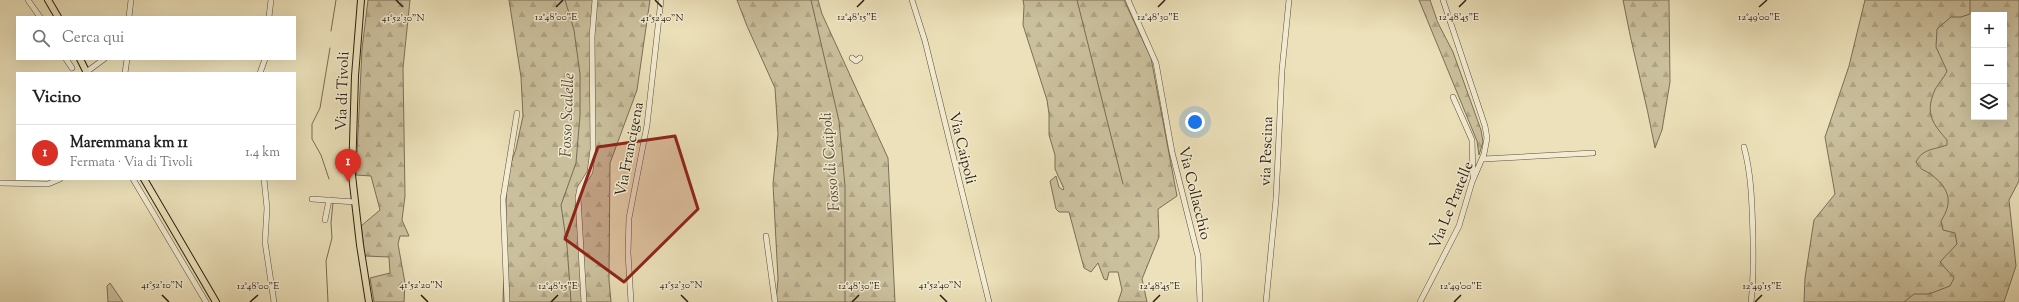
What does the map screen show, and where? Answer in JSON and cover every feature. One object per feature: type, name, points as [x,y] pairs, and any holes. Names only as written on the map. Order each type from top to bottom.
[{"type":"main road","points":[[48,0],[57,16]]},
{"type":"main road","name":"Via di Tivoli","points":[[360,0],[355,76],[352,163],[355,202],[369,302]]},
{"type":"main road","points":[[80,60],[86,72]]},
{"type":"main road","points":[[145,180],[216,302]]},
{"type":"street","points":[[28,0],[39,16]]},
{"type":"street","points":[[129,16],[131,0]]},
{"type":"street","points":[[269,16],[271,0]]},
{"type":"street","points":[[584,302],[578,198],[580,188],[590,172],[593,149],[592,37],[595,0]]},
{"type":"street","name":"Via Francigena","points":[[631,302],[628,246],[629,214],[647,125],[661,0]]},
{"type":"street","name":"Via Caipoli","points":[[912,0],[926,46],[989,302]]},
{"type":"street","name":"Via Collacchio","points":[[1128,0],[1156,63],[1173,157],[1198,256],[1200,302]]},
{"type":"street","name":"via Pescina","points":[[1266,302],[1276,205],[1282,63],[1289,0]]},
{"type":"street","name":"Via Le Pratelle","points":[[1420,302],[1459,226],[1473,179],[1483,159],[1486,143],[1486,128],[1443,0]]},
{"type":"street","points":[[852,58],[856,61],[860,58]]},
{"type":"street","points":[[67,60],[72,68]]},
{"type":"street","points":[[87,72],[103,60]]},
{"type":"street","points":[[125,72],[127,60]]},
{"type":"street","points":[[260,72],[265,60]]},
{"type":"street","points":[[1453,97],[1472,140],[1473,179]]},
{"type":"street","points":[[507,302],[503,199],[517,113]]},
{"type":"street","points":[[1744,147],[1750,170],[1752,186],[1754,274],[1751,302]]},
{"type":"street","points":[[1483,159],[1593,153]]},
{"type":"street","points":[[0,183],[48,184],[58,180]]},
{"type":"street","points":[[134,180],[206,302]]},
{"type":"street","points":[[264,180],[267,208],[265,239],[274,302]]},
{"type":"street","points":[[312,198],[355,202]]},
{"type":"street","points":[[326,220],[329,200]]},
{"type":"street","points":[[766,236],[775,302]]},
{"type":"highlighted area","points":[[675,136],[698,209],[624,282],[565,239],[598,147]]},
{"type":"green space","points":[[368,0],[410,0],[403,68],[405,196],[402,220],[409,236],[400,236],[398,244],[405,283],[404,302],[374,302],[370,278],[390,273],[389,257],[365,256],[361,226],[380,210],[371,176],[356,175],[362,49]]},
{"type":"green space","points":[[509,0],[650,0],[637,90],[610,163],[609,280],[611,302],[503,302],[507,174],[516,149],[523,116],[521,77]]},
{"type":"green space","points":[[737,0],[818,0],[822,14],[888,158],[895,302],[776,302],[778,279],[773,184],[778,134],[775,88]]},
{"type":"green space","points":[[1023,0],[1124,0],[1151,58],[1177,196],[1158,209],[1159,237],[1142,279],[1147,302],[1118,302],[1122,290],[1118,272],[1109,272],[1107,280],[1104,279],[1098,263],[1091,272],[1084,268],[1069,212],[1059,212],[1056,209],[1050,181],[1056,176],[1059,187],[1063,190],[1064,189],[1055,169],[1055,155],[1049,135],[1047,100],[1023,25]]},
{"type":"green space","points":[[1419,0],[1430,0],[1438,23],[1453,52],[1481,130],[1483,142],[1479,155],[1477,141]]},
{"type":"green space","points":[[1623,0],[1669,0],[1670,82],[1662,130],[1655,148],[1631,37]]},
{"type":"green space","points":[[1865,0],[2019,0],[2019,181],[2009,200],[2016,266],[2004,302],[1804,302],[1805,278],[1814,220],[1835,194],[1825,137],[1849,66]]},
{"type":"green space","points":[[110,283],[123,302],[108,302],[107,286]]},
{"type":"waterway","points":[[331,31],[336,0]]},
{"type":"waterway","name":"Fosso Scalelle","points":[[565,0],[574,30],[580,74],[580,115],[576,163],[561,205],[567,246],[571,302]]},
{"type":"waterway","name":"Fosso di Caipoli","points":[[811,0],[839,121],[845,186],[845,302]]},
{"type":"waterway","points":[[1077,0],[1123,184]]},
{"type":"waterway","points":[[1904,302],[1914,294],[1929,294],[1950,286],[1954,278],[1940,262],[1957,244],[1955,233],[1943,230],[1941,221],[1947,208],[1948,196],[1943,186],[1932,175],[1922,169],[1916,162],[1925,152],[1947,145],[1947,140],[1934,124],[1930,113],[1931,100],[1936,87],[1947,71],[1936,47],[1937,29],[1951,17],[1961,17],[1970,14],[1970,0]]},
{"type":"waterway","points":[[329,179],[321,155],[312,139],[312,124],[320,108],[330,48]]},
{"type":"waterway","points":[[328,302],[326,261],[332,238],[331,223],[333,203]]},
{"type":"place","name":"Maremmana km 11","points":[[348,182]]}]
